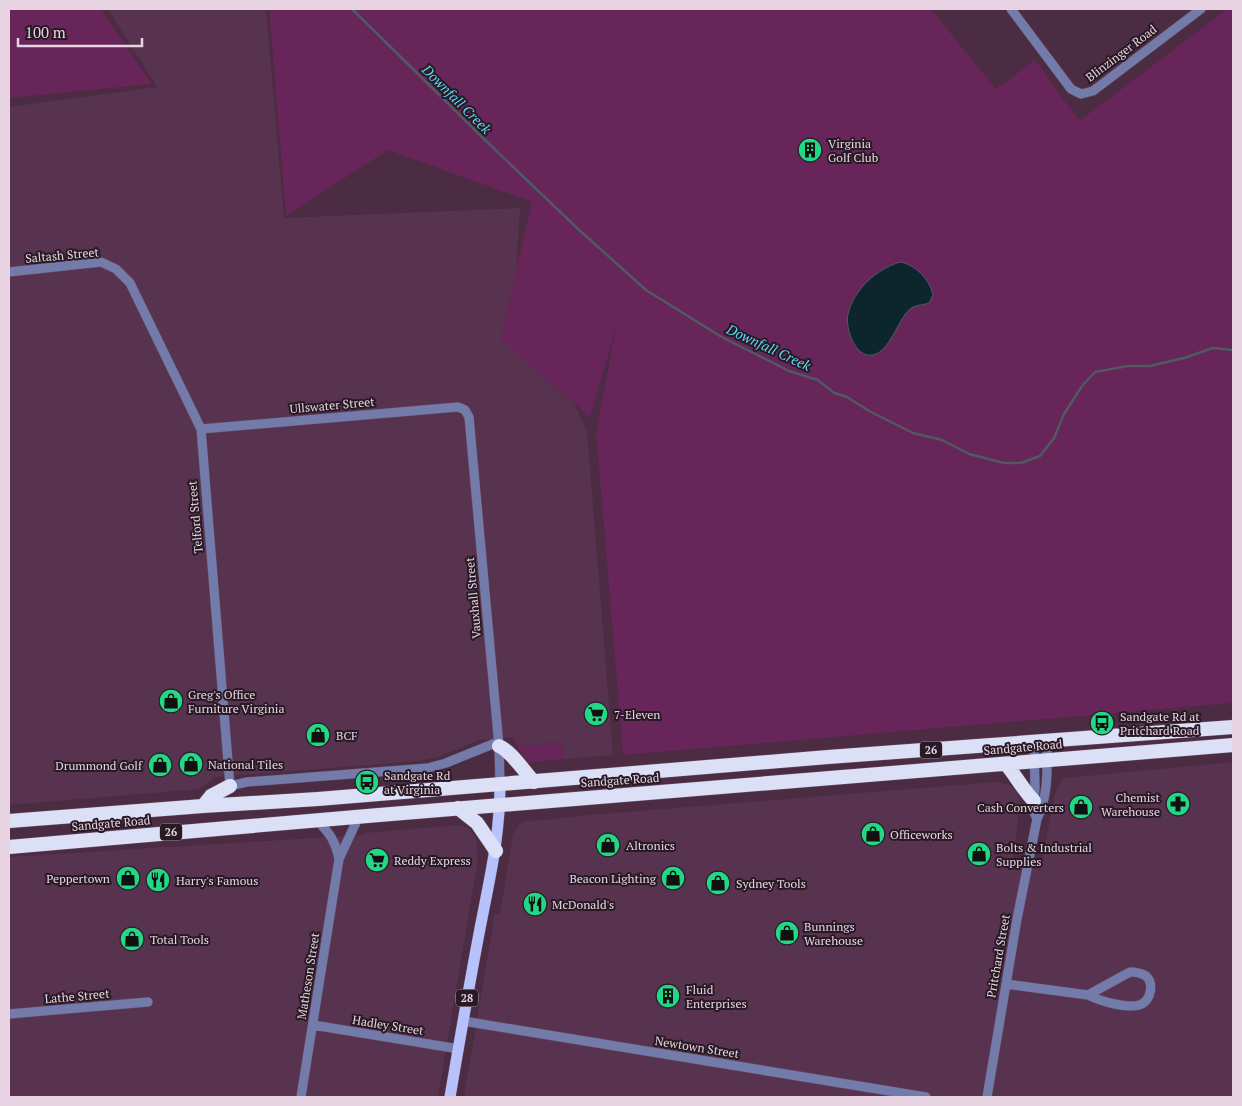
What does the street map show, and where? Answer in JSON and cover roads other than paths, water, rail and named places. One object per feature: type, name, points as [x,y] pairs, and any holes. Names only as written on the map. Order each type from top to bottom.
[{"type":"highway","name":"Sandgate Road","points":[[9,822],[1233,726]]},
{"type":"highway","points":[[499,744],[508,750],[534,782]]},
{"type":"highway","name":"Sandgate Road","points":[[9,847],[359,816],[1233,745]]},
{"type":"highway","points":[[1006,764],[1018,778],[1025,792],[1034,801]]},
{"type":"highway","points":[[203,806],[212,796],[230,786]]},
{"type":"highway","points":[[458,808],[477,823],[496,851]]},
{"type":"main road","name":"28","points":[[450,1097],[496,851],[500,784]]},
{"type":"street","name":"Blinzinger Road","points":[[1011,9],[1070,87],[1079,93],[1093,91],[1201,9]]},
{"type":"street","name":"Saltash Street","points":[[9,272],[101,262],[116,269]]},
{"type":"street","name":"Telford Street","points":[[116,269],[130,283],[201,429],[230,786]]},
{"type":"street","name":"Ullswater Street","points":[[201,429],[458,407],[465,410]]},
{"type":"street","name":"Vauxhall Street","points":[[465,410],[469,417],[499,744],[500,784]]},
{"type":"street","name":"Pritchard Street","points":[[987,1097],[1016,919],[1037,819],[1045,794],[1041,761],[1041,741]]},
{"type":"street","points":[[230,786],[248,782],[428,768],[499,744]]},
{"type":"street","name":"Pritchard Street","points":[[1037,819],[1033,810],[1041,761]]},
{"type":"street","name":"Matheson Street","points":[[301,1097],[339,859],[359,816]]},
{"type":"street","name":"Matheson Street","points":[[317,820],[333,838],[339,859]]},
{"type":"street","points":[[1006,984],[1061,993],[1088,995],[1100,1001],[1128,1006],[1142,1004],[1146,1001],[1150,993],[1149,980],[1146,976],[1130,972],[1088,995]]},
{"type":"street","name":"Lathe Street","points":[[9,1014],[148,1002]]},
{"type":"street","name":"Newtown Street","points":[[463,1021],[926,1097]]},
{"type":"street","name":"Hadley Street","points":[[313,1025],[458,1049]]},
{"type":"water","points":[[900,262],[911,266],[921,274],[929,284],[933,295],[929,303],[910,309],[905,314],[884,349],[872,355],[866,355],[852,341],[847,320],[851,305],[855,296],[868,281],[891,265]]},
{"type":"waterway","name":"Downfall Creek","points":[[352,9],[577,228],[646,290],[720,336],[789,371],[818,380],[834,393],[847,397],[869,411],[913,433],[942,440],[969,454],[1004,463],[1021,463],[1040,456],[1054,438],[1064,414],[1082,386],[1095,372],[1128,366],[1150,366],[1184,358],[1213,348],[1233,350]]},
{"type":"place","name":"Virginia Golf Club","points":[[810,150]]},
{"type":"place","name":"Greg's Office Furniture Virginia","points":[[171,701]]},
{"type":"place","name":"7-Eleven","points":[[596,714]]},
{"type":"place","name":"Sandgate Rd at Pritchard Road","points":[[1102,723]]},
{"type":"place","name":"BCF","points":[[318,735]]},
{"type":"place","name":"National Tiles","points":[[191,764]]},
{"type":"place","name":"Drummond Golf","points":[[160,765]]},
{"type":"place","name":"Sandgate Rd at Virginia","points":[[367,782]]},
{"type":"place","name":"Chemist Warehouse","points":[[1178,804]]},
{"type":"place","name":"Cash Converters","points":[[1081,807]]},
{"type":"place","name":"Officeworks","points":[[873,834]]},
{"type":"place","name":"Altronics","points":[[608,845]]},
{"type":"place","name":"Bolts & Industrial Supplies","points":[[979,854]]},
{"type":"place","name":"Reddy Express","points":[[377,860]]},
{"type":"place","name":"Peppertown","points":[[128,878]]},
{"type":"place","name":"Beacon Lighting","points":[[673,878]]},
{"type":"place","name":"Harry's Famous","points":[[158,880]]},
{"type":"place","name":"Sydney Tools","points":[[718,883]]},
{"type":"place","name":"McDonald's","points":[[535,904]]},
{"type":"place","name":"Bunnings Warehouse","points":[[787,933]]},
{"type":"place","name":"Total Tools","points":[[132,939]]},
{"type":"place","name":"Fluid Enterprises","points":[[668,996]]}]
